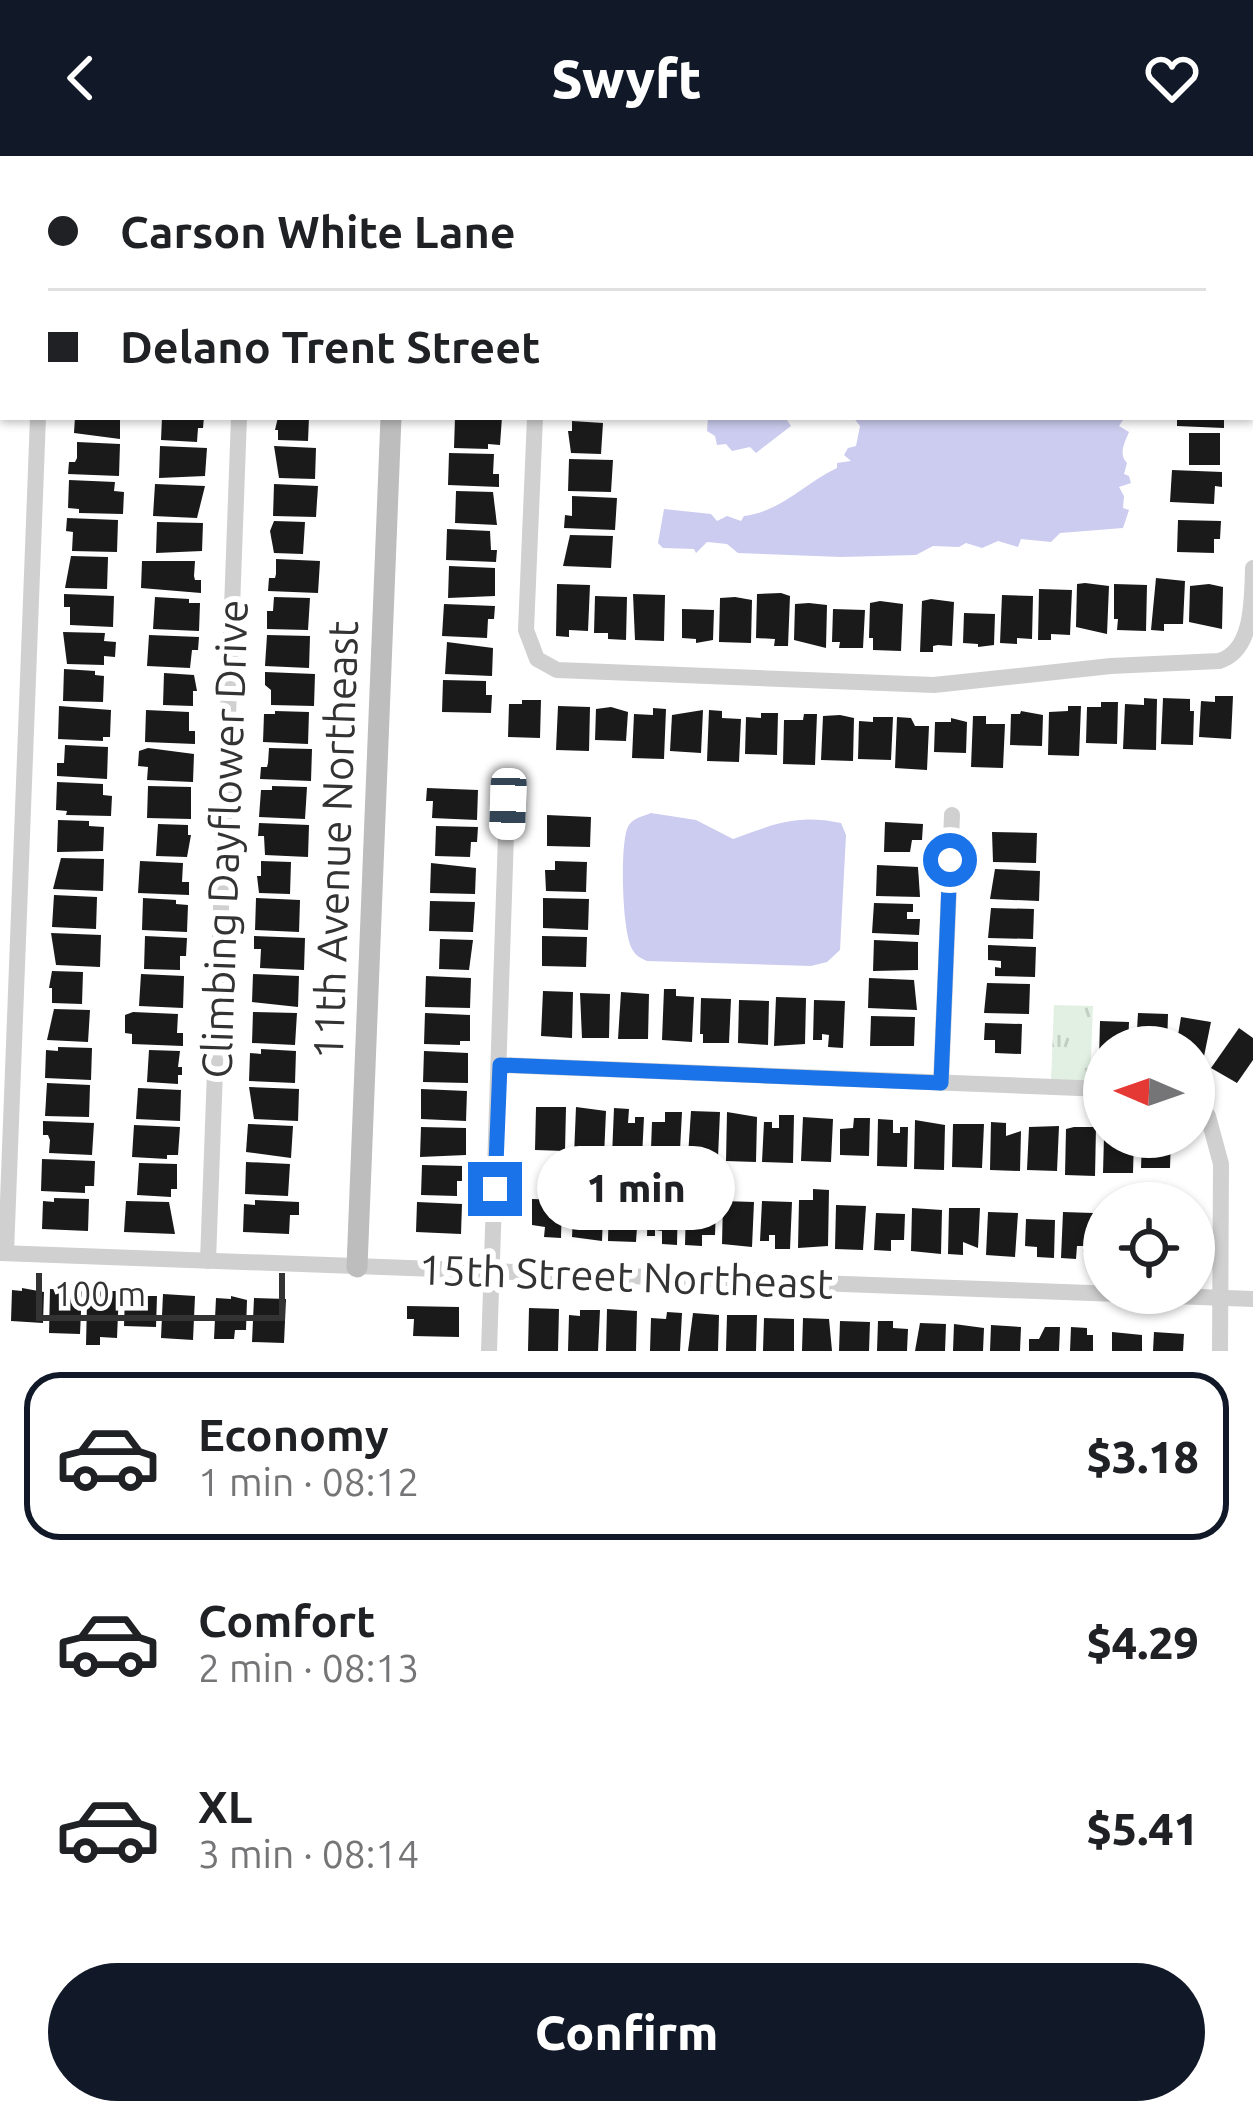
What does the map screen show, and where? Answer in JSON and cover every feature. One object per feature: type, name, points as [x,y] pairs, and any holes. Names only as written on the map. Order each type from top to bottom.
[{"type":"street","points":[[3,1253],[9,911],[38,420]]},
{"type":"street","name":"Climbing Dayflower Drive","points":[[208,1261],[239,420]]},
{"type":"street","name":"11th Avenue Northeast","points":[[356,1267],[391,420]]},
{"type":"street","points":[[535,420],[526,630],[537,659],[557,670],[934,685],[1111,665],[1219,661],[1233,658],[1251,627],[1253,568]]},
{"type":"street","points":[[489,1351],[508,804]]},
{"type":"street","points":[[941,1083],[952,815]]},
{"type":"street","points":[[500,1065],[1083,1088]]},
{"type":"street","points":[[1215,1142],[1221,1164],[1220,1351]]},
{"type":"street","name":"15th Street Northeast","points":[[3,1253],[1253,1299]]},
{"type":"green space","points":[[1054,1005],[1093,1006],[1092,1026],[1083,1026],[1083,1082],[1051,1081]]},
{"type":"water","points":[[708,420],[787,420],[791,426],[756,453],[750,447],[732,451],[726,444],[717,445],[715,436],[707,431]]},
{"type":"water","points":[[855,420],[1123,420],[1119,426],[1129,432],[1124,474],[1131,483],[1119,487],[1123,508],[1129,510],[1123,528],[1060,533],[1051,542],[1021,539],[1018,547],[998,541],[982,548],[966,543],[933,546],[916,555],[738,553],[727,544],[707,542],[696,553],[658,543],[664,509],[711,514],[717,521],[727,516],[741,521],[782,503],[837,468],[837,463],[851,461],[844,455],[856,446],[860,426]]},
{"type":"water","points":[[651,813],[696,820],[733,839],[798,820],[841,823],[846,835],[840,950],[827,962],[811,966],[647,961],[638,956],[626,925],[623,854],[629,825]]},
{"type":"building","points":[[75,420],[120,420],[120,439],[74,433]]},
{"type":"building","points":[[162,420],[204,420],[197,442],[161,440]]},
{"type":"building","points":[[277,420],[309,420],[308,441],[278,440]]},
{"type":"building","points":[[455,420],[502,420],[500,445],[454,448]]},
{"type":"building","points":[[1177,420],[1224,420],[1224,428],[1177,426]]},
{"type":"building","points":[[572,421],[603,423],[601,454],[571,453],[568,431],[572,431]]},
{"type":"building","points":[[1189,433],[1220,433],[1220,465],[1189,465]]},
{"type":"building","points":[[77,442],[120,444],[119,476],[68,474],[69,462],[77,458]]},
{"type":"building","points":[[160,446],[207,448],[205,476],[159,478]]},
{"type":"building","points":[[274,446],[316,448],[315,479],[279,478]]},
{"type":"building","points":[[449,453],[494,454],[493,474],[499,474],[499,487],[448,485]]},
{"type":"building","points":[[569,459],[613,460],[611,492],[568,491]]},
{"type":"building","points":[[1172,470],[1222,472],[1222,487],[1215,486],[1214,504],[1170,502]]},
{"type":"building","points":[[69,480],[115,482],[114,491],[124,492],[123,514],[79,513],[79,509],[68,508]]},
{"type":"building","points":[[155,484],[205,486],[197,518],[153,516]]},
{"type":"building","points":[[274,484],[318,486],[316,517],[273,516]]},
{"type":"building","points":[[456,491],[493,492],[497,525],[455,523]]},
{"type":"building","points":[[572,496],[617,498],[615,530],[564,528],[565,515],[572,516]]},
{"type":"building","points":[[67,518],[118,520],[117,552],[72,551],[73,532],[66,531]]},
{"type":"building","points":[[1178,520],[1221,521],[1214,553],[1177,552]]},
{"type":"building","points":[[274,521],[305,522],[303,554],[274,553],[270,531]]},
{"type":"building","points":[[157,522],[203,523],[202,551],[156,553]]},
{"type":"building","points":[[447,529],[490,531],[496,562],[446,560]]},
{"type":"building","points":[[570,535],[613,536],[611,568],[563,566]]},
{"type":"building","points":[[71,556],[108,557],[107,589],[65,588]]},
{"type":"building","points":[[276,559],[320,561],[318,593],[268,591],[269,578],[275,578]]},
{"type":"building","points":[[142,561],[195,561],[194,576],[201,580],[201,593],[141,588]]},
{"type":"building","points":[[449,566],[495,568],[495,596],[448,598]]},
{"type":"building","points":[[1156,578],[1185,581],[1183,624],[1164,624],[1164,631],[1151,630]]},
{"type":"building","points":[[557,584],[590,585],[588,631],[569,630],[569,637],[556,636]]},
{"type":"building","points":[[1077,584],[1109,586],[1107,634],[1076,627]]},
{"type":"building","points":[[1114,584],[1147,585],[1146,631],[1117,630]]},
{"type":"building","points":[[1190,586],[1223,587],[1222,629],[1189,622]]},
{"type":"building","points":[[1039,589],[1072,590],[1070,635],[1051,634],[1051,640],[1038,640]]},
{"type":"building","points":[[64,594],[114,596],[113,627],[70,625]]},
{"type":"building","points":[[633,594],[665,595],[664,641],[635,640]]},
{"type":"building","points":[[757,594],[790,596],[788,646],[774,646],[775,639],[756,638]]},
{"type":"building","points":[[1002,595],[1033,596],[1032,639],[1000,643]]},
{"type":"building","points":[[595,596],[627,597],[626,640],[594,633]]},
{"type":"building","points":[[155,597],[200,603],[199,631],[153,629]]},
{"type":"building","points":[[274,597],[310,598],[308,630],[267,629],[267,611],[273,611]]},
{"type":"building","points":[[720,598],[752,600],[751,643],[719,642]]},
{"type":"building","points":[[922,601],[954,602],[952,646],[920,652]]},
{"type":"building","points":[[870,603],[903,604],[901,651],[873,650]]},
{"type":"building","points":[[444,604],[495,606],[494,619],[488,619],[487,638],[442,636]]},
{"type":"building","points":[[795,604],[827,605],[826,648],[794,640]]},
{"type":"building","points":[[682,609],[714,610],[713,640],[696,643],[696,639],[682,638]]},
{"type":"building","points":[[833,609],[865,610],[863,648],[839,648],[840,642],[832,642]]},
{"type":"building","points":[[964,613],[995,614],[994,645],[963,643]]},
{"type":"building","points":[[63,632],[105,633],[104,641],[116,642],[115,657],[104,656],[104,665],[67,664]]},
{"type":"building","points":[[149,635],[199,637],[190,668],[147,666]]},
{"type":"building","points":[[267,635],[310,636],[309,668],[265,666]]},
{"type":"building","points":[[447,642],[493,648],[492,676],[445,674]]},
{"type":"building","points":[[64,669],[104,676],[103,702],[63,701]]},
{"type":"building","points":[[265,672],[315,674],[314,706],[271,705]]},
{"type":"building","points":[[164,673],[194,675],[193,706],[163,705]]},
{"type":"building","points":[[443,680],[486,681],[486,695],[492,695],[491,713],[442,712]]},
{"type":"building","points":[[1215,696],[1233,696],[1231,739],[1199,737],[1201,701],[1215,702]]},
{"type":"building","points":[[1144,698],[1157,699],[1156,750],[1123,749],[1125,704],[1144,705]]},
{"type":"building","points":[[1163,698],[1190,699],[1193,745],[1161,744]]},
{"type":"building","points":[[522,700],[541,700],[540,738],[508,737],[509,704],[522,704]]},
{"type":"building","points":[[1101,702],[1118,702],[1117,744],[1086,743],[1087,707],[1101,707]]},
{"type":"building","points":[[59,706],[111,710],[110,737],[103,741],[58,739]]},
{"type":"building","points":[[558,706],[590,707],[589,751],[556,750]]},
{"type":"building","points":[[1068,706],[1081,706],[1079,756],[1048,755],[1049,712],[1068,711]]},
{"type":"building","points":[[653,708],[666,709],[664,759],[632,758],[634,714],[653,715]]},
{"type":"building","points":[[596,709],[628,712],[626,741],[595,740]]},
{"type":"building","points":[[146,710],[189,712],[195,744],[145,742]]},
{"type":"building","points":[[703,710],[701,753],[670,751],[672,715]]},
{"type":"building","points":[[709,710],[722,711],[722,718],[741,719],[739,762],[707,761]]},
{"type":"building","points":[[309,712],[308,744],[263,742],[264,714]]},
{"type":"building","points":[[761,713],[778,713],[777,755],[745,754],[746,717],[761,718]]},
{"type":"building","points":[[804,714],[817,714],[815,765],[783,764],[784,720],[803,720]]},
{"type":"building","points":[[1011,714],[1043,715],[1042,746],[1010,745]]},
{"type":"building","points":[[823,716],[854,718],[853,761],[821,760]]},
{"type":"building","points":[[973,716],[986,716],[986,724],[1005,724],[1003,768],[971,767]]},
{"type":"building","points":[[873,717],[893,717],[891,760],[858,759],[859,721],[873,722]]},
{"type":"building","points":[[897,717],[911,718],[915,726],[929,726],[927,770],[895,768]]},
{"type":"building","points":[[951,718],[967,722],[966,753],[934,752],[935,722],[951,722]]},
{"type":"building","points":[[65,745],[108,747],[107,779],[57,776]]},
{"type":"building","points":[[269,748],[312,749],[311,781],[260,779]]},
{"type":"building","points":[[139,751],[194,754],[193,782],[147,780],[148,767],[138,766]]},
{"type":"building","points":[[57,782],[103,784],[103,795],[112,796],[111,816],[66,815],[67,811],[56,810]]},
{"type":"building","points":[[148,786],[191,787],[191,819],[147,818]]},
{"type":"building","points":[[272,786],[307,787],[305,819],[259,817],[261,790],[272,790]]},
{"type":"building","points":[[427,788],[478,790],[477,820],[432,818],[433,801],[426,801]]},
{"type":"building","points":[[547,815],[591,817],[590,847],[547,846]]},
{"type":"building","points":[[58,820],[89,821],[89,826],[104,827],[103,851],[57,852]]},
{"type":"building","points":[[885,822],[923,824],[922,840],[912,840],[910,852],[884,852]]},
{"type":"building","points":[[259,823],[309,825],[308,857],[265,855]]},
{"type":"building","points":[[158,824],[188,825],[187,857],[156,856]]},
{"type":"building","points":[[436,826],[478,827],[470,857],[435,856]]},
{"type":"building","points":[[992,832],[1037,833],[1036,863],[993,862]]},
{"type":"building","points":[[61,858],[104,859],[103,891],[53,889]]},
{"type":"building","points":[[140,861],[183,863],[182,882],[189,882],[189,895],[138,893]]},
{"type":"building","points":[[261,861],[291,862],[290,894],[259,893]]},
{"type":"building","points":[[555,861],[587,862],[586,892],[546,891],[545,870],[555,870]]},
{"type":"building","points":[[431,863],[476,868],[475,894],[430,893]]},
{"type":"building","points":[[877,865],[918,867],[920,897],[876,896]]},
{"type":"building","points":[[995,869],[1040,871],[1039,901],[990,899]]},
{"type":"building","points":[[54,895],[97,897],[96,929],[52,927]]},
{"type":"building","points":[[143,898],[188,905],[187,932],[142,930]]},
{"type":"building","points":[[256,898],[300,900],[299,932],[255,930]]},
{"type":"building","points":[[543,898],[589,899],[588,930],[543,928]]},
{"type":"building","points":[[430,901],[475,902],[473,932],[429,931]]},
{"type":"building","points":[[874,903],[913,904],[907,919],[920,919],[919,935],[872,933]]},
{"type":"building","points":[[991,908],[1034,909],[1033,939],[988,938]]},
{"type":"building","points":[[51,933],[101,935],[100,967],[56,965]]},
{"type":"building","points":[[145,936],[187,938],[180,970],[144,969]]},
{"type":"building","points":[[254,936],[305,938],[304,970],[260,968],[261,949],[254,949]]},
{"type":"building","points":[[542,936],[587,937],[586,967],[542,966]]},
{"type":"building","points":[[440,939],[473,940],[469,970],[439,969]]},
{"type":"building","points":[[874,940],[918,942],[918,970],[873,971]]},
{"type":"building","points":[[988,945],[1036,947],[1035,977],[995,976],[1001,961],[988,960]]},
{"type":"building","points":[[52,971],[83,972],[82,1004],[52,1003]]},
{"type":"building","points":[[141,974],[184,976],[183,1008],[139,1006]]},
{"type":"building","points":[[253,974],[299,976],[298,1007],[252,1002]]},
{"type":"building","points":[[426,976],[471,978],[470,1008],[425,1007]]},
{"type":"building","points":[[869,978],[914,980],[917,1010],[868,1008]]},
{"type":"building","points":[[987,983],[1030,984],[1029,1014],[984,1013]]},
{"type":"building","points":[[664,989],[676,989],[676,996],[694,997],[692,1042],[662,1040]]},
{"type":"building","points":[[543,991],[573,992],[572,1038],[541,1036]]},
{"type":"building","points":[[621,992],[649,994],[648,1039],[618,1039]]},
{"type":"building","points":[[580,993],[610,994],[609,1038],[582,1038]]},
{"type":"building","points":[[776,997],[806,998],[805,1044],[774,1046]]},
{"type":"building","points":[[701,998],[731,999],[729,1043],[703,1043]]},
{"type":"building","points":[[739,1000],[769,1001],[768,1045],[738,1043]]},
{"type":"building","points":[[814,1000],[845,1001],[843,1048],[828,1047],[829,1035],[813,1040]]},
{"type":"building","points":[[54,1009],[90,1010],[88,1042],[47,1040]]},
{"type":"building","points":[[253,1012],[297,1013],[295,1045],[252,1043]]},
{"type":"building","points":[[425,1013],[470,1015],[470,1041],[424,1044]]},
{"type":"building","points":[[1138,1013],[1168,1014],[1168,1026],[1137,1026]]},
{"type":"building","points":[[178,1014],[177,1033],[183,1033],[183,1046],[132,1044],[132,1034],[125,1033],[125,1015]]},
{"type":"building","points":[[871,1016],[915,1017],[914,1046],[870,1046]]},
{"type":"building","points":[[1181,1017],[1211,1022],[1210,1026],[1180,1026]]},
{"type":"building","points":[[1100,1021],[1129,1022],[1129,1026],[1100,1026]]},
{"type":"building","points":[[985,1023],[1022,1024],[1021,1054],[995,1053],[995,1040],[984,1040]]},
{"type":"building","points":[[1239,1028],[1253,1038],[1253,1060],[1237,1083],[1215,1070],[1215,1062]]},
{"type":"building","points":[[58,1047],[92,1048],[91,1080],[45,1078],[46,1050],[58,1051]]},
{"type":"building","points":[[261,1049],[296,1051],[295,1083],[249,1081],[250,1053],[261,1054]]},
{"type":"building","points":[[149,1050],[180,1051],[178,1084],[147,1082]]},
{"type":"building","points":[[424,1051],[468,1053],[468,1083],[423,1082]]},
{"type":"building","points":[[47,1083],[90,1085],[89,1117],[45,1116]]},
{"type":"building","points":[[249,1087],[299,1089],[298,1121],[254,1119]]},
{"type":"building","points":[[138,1088],[181,1090],[180,1121],[136,1119]]},
{"type":"building","points":[[421,1089],[467,1091],[466,1121],[421,1119]]},
{"type":"building","points":[[536,1107],[566,1107],[565,1151],[535,1150]]},
{"type":"building","points":[[576,1107],[606,1111],[604,1157],[574,1156]]},
{"type":"building","points":[[614,1108],[629,1109],[628,1123],[644,1117],[642,1157],[612,1156]]},
{"type":"building","points":[[691,1111],[720,1112],[718,1157],[688,1156]]},
{"type":"building","points":[[665,1112],[682,1112],[680,1150],[651,1149],[652,1122],[665,1122]]},
{"type":"building","points":[[727,1112],[757,1117],[756,1162],[726,1161]]},
{"type":"building","points":[[779,1115],[794,1115],[793,1163],[762,1162],[764,1122],[779,1128]]},
{"type":"building","points":[[803,1117],[833,1119],[831,1162],[801,1161]]},
{"type":"building","points":[[854,1118],[870,1118],[869,1156],[840,1155],[840,1129],[853,1128]]},
{"type":"building","points":[[878,1119],[893,1120],[893,1133],[908,1127],[907,1167],[877,1166]]},
{"type":"building","points":[[915,1120],[945,1125],[944,1170],[914,1169]]},
{"type":"building","points":[[43,1121],[94,1123],[92,1155],[49,1153]]},
{"type":"building","points":[[991,1122],[1006,1123],[1006,1136],[1021,1131],[1020,1171],[990,1170]]},
{"type":"building","points":[[248,1124],[293,1126],[291,1158],[246,1152]]},
{"type":"building","points":[[953,1124],[984,1124],[982,1168],[952,1167]]},
{"type":"building","points":[[134,1125],[180,1127],[178,1155],[132,1157]]},
{"type":"building","points":[[1059,1126],[1057,1171],[1027,1170],[1029,1127]]},
{"type":"building","points":[[421,1127],[466,1128],[466,1155],[420,1157]]},
{"type":"building","points":[[1083,1127],[1083,1158],[1095,1158],[1095,1176],[1065,1175],[1066,1129]]},
{"type":"building","points":[[1103,1158],[1133,1158],[1133,1173],[1103,1173]]},
{"type":"building","points":[[1141,1158],[1170,1158],[1170,1168],[1141,1168]]},
{"type":"building","points":[[42,1159],[95,1161],[94,1186],[85,1186],[85,1193],[41,1191]]},
{"type":"building","points":[[246,1162],[290,1164],[288,1196],[245,1194]]},
{"type":"building","points":[[139,1163],[177,1164],[177,1189],[171,1189],[171,1197],[137,1195]]},
{"type":"building","points":[[422,1165],[464,1166],[457,1196],[421,1195]]},
{"type":"building","points":[[813,1189],[829,1190],[828,1246],[798,1248],[799,1200],[813,1200]]},
{"type":"building","points":[[574,1192],[604,1192],[602,1241],[572,1237]]},
{"type":"building","points":[[609,1196],[639,1197],[636,1242],[608,1241]]},
{"type":"building","points":[[648,1196],[678,1197],[677,1245],[662,1244],[662,1231],[647,1236]]},
{"type":"building","points":[[54,1198],[89,1199],[88,1231],[42,1229],[43,1201],[54,1202]]},
{"type":"building","points":[[532,1199],[562,1200],[561,1238],[544,1237],[545,1227],[532,1225]]},
{"type":"building","points":[[255,1200],[299,1202],[299,1215],[290,1215],[289,1234],[243,1232],[244,1204],[255,1205]]},
{"type":"building","points":[[126,1201],[169,1202],[175,1234],[124,1232]]},
{"type":"building","points":[[723,1201],[754,1202],[752,1247],[722,1244]]},
{"type":"building","points":[[762,1201],[792,1202],[790,1249],[775,1249],[775,1235],[760,1241]]},
{"type":"building","points":[[417,1202],[462,1204],[461,1234],[416,1232]]},
{"type":"building","points":[[836,1205],[866,1206],[863,1250],[835,1249]]},
{"type":"building","points":[[686,1207],[716,1208],[715,1235],[702,1235],[702,1246],[685,1245]]},
{"type":"building","points":[[912,1208],[942,1210],[941,1254],[911,1251]]},
{"type":"building","points":[[949,1208],[980,1208],[978,1248],[963,1242],[963,1255],[948,1254]]},
{"type":"building","points":[[988,1212],[1018,1213],[1015,1257],[986,1255]]},
{"type":"building","points":[[1063,1212],[1083,1213],[1083,1246],[1077,1246],[1076,1259],[1061,1258]]},
{"type":"building","points":[[876,1213],[905,1214],[904,1240],[891,1240],[891,1251],[874,1250]]},
{"type":"building","points":[[1026,1219],[1055,1220],[1054,1258],[1037,1257],[1037,1247],[1025,1246]]},
{"type":"building","points":[[50,1289],[82,1290],[80,1334],[49,1333]]},
{"type":"building","points":[[12,1290],[44,1292],[43,1323],[11,1321]]},
{"type":"building","points":[[92,1291],[119,1291],[117,1338],[100,1337],[100,1345],[86,1345],[87,1302],[91,1302]]},
{"type":"building","points":[[135,1292],[157,1296],[156,1327],[124,1326],[125,1295],[135,1296]]},
{"type":"building","points":[[163,1294],[195,1296],[193,1340],[161,1338]]},
{"type":"building","points":[[216,1298],[247,1300],[246,1330],[235,1330],[234,1339],[214,1339]]},
{"type":"building","points":[[254,1298],[286,1299],[284,1343],[252,1342]]},
{"type":"building","points":[[407,1306],[459,1307],[459,1337],[413,1336],[414,1319],[407,1319]]},
{"type":"building","points":[[529,1308],[559,1309],[558,1351],[528,1351]]},
{"type":"building","points":[[607,1309],[637,1311],[636,1351],[606,1351]]},
{"type":"building","points":[[580,1310],[600,1310],[598,1351],[568,1351],[569,1315],[580,1316]]},
{"type":"building","points":[[667,1312],[682,1313],[680,1351],[650,1351],[651,1318],[666,1319]]},
{"type":"building","points":[[693,1313],[719,1315],[718,1351],[688,1351]]},
{"type":"building","points":[[727,1315],[757,1315],[756,1351],[726,1351]]},
{"type":"building","points":[[764,1318],[794,1319],[794,1351],[763,1351]]},
{"type":"building","points":[[803,1318],[829,1319],[832,1351],[802,1351]]},
{"type":"building","points":[[840,1321],[870,1322],[869,1351],[839,1351]]},
{"type":"building","points":[[878,1321],[893,1321],[893,1328],[908,1329],[907,1351],[877,1351]]},
{"type":"building","points":[[920,1323],[946,1324],[945,1351],[915,1351]]},
{"type":"building","points":[[954,1324],[984,1328],[983,1351],[953,1351]]},
{"type":"building","points":[[991,1325],[1021,1327],[1020,1351],[990,1351]]},
{"type":"building","points":[[1045,1327],[1060,1327],[1059,1351],[1029,1351],[1029,1339],[1039,1339]]},
{"type":"building","points":[[1071,1327],[1087,1328],[1087,1335],[1093,1335],[1093,1351],[1070,1351]]},
{"type":"building","points":[[1112,1332],[1142,1335],[1142,1351],[1112,1351]]},
{"type":"building","points":[[1154,1332],[1184,1334],[1183,1351],[1153,1351]]},
{"type":"route","points":[[495,1189],[500,1065],[941,1083],[950,860]]}]
